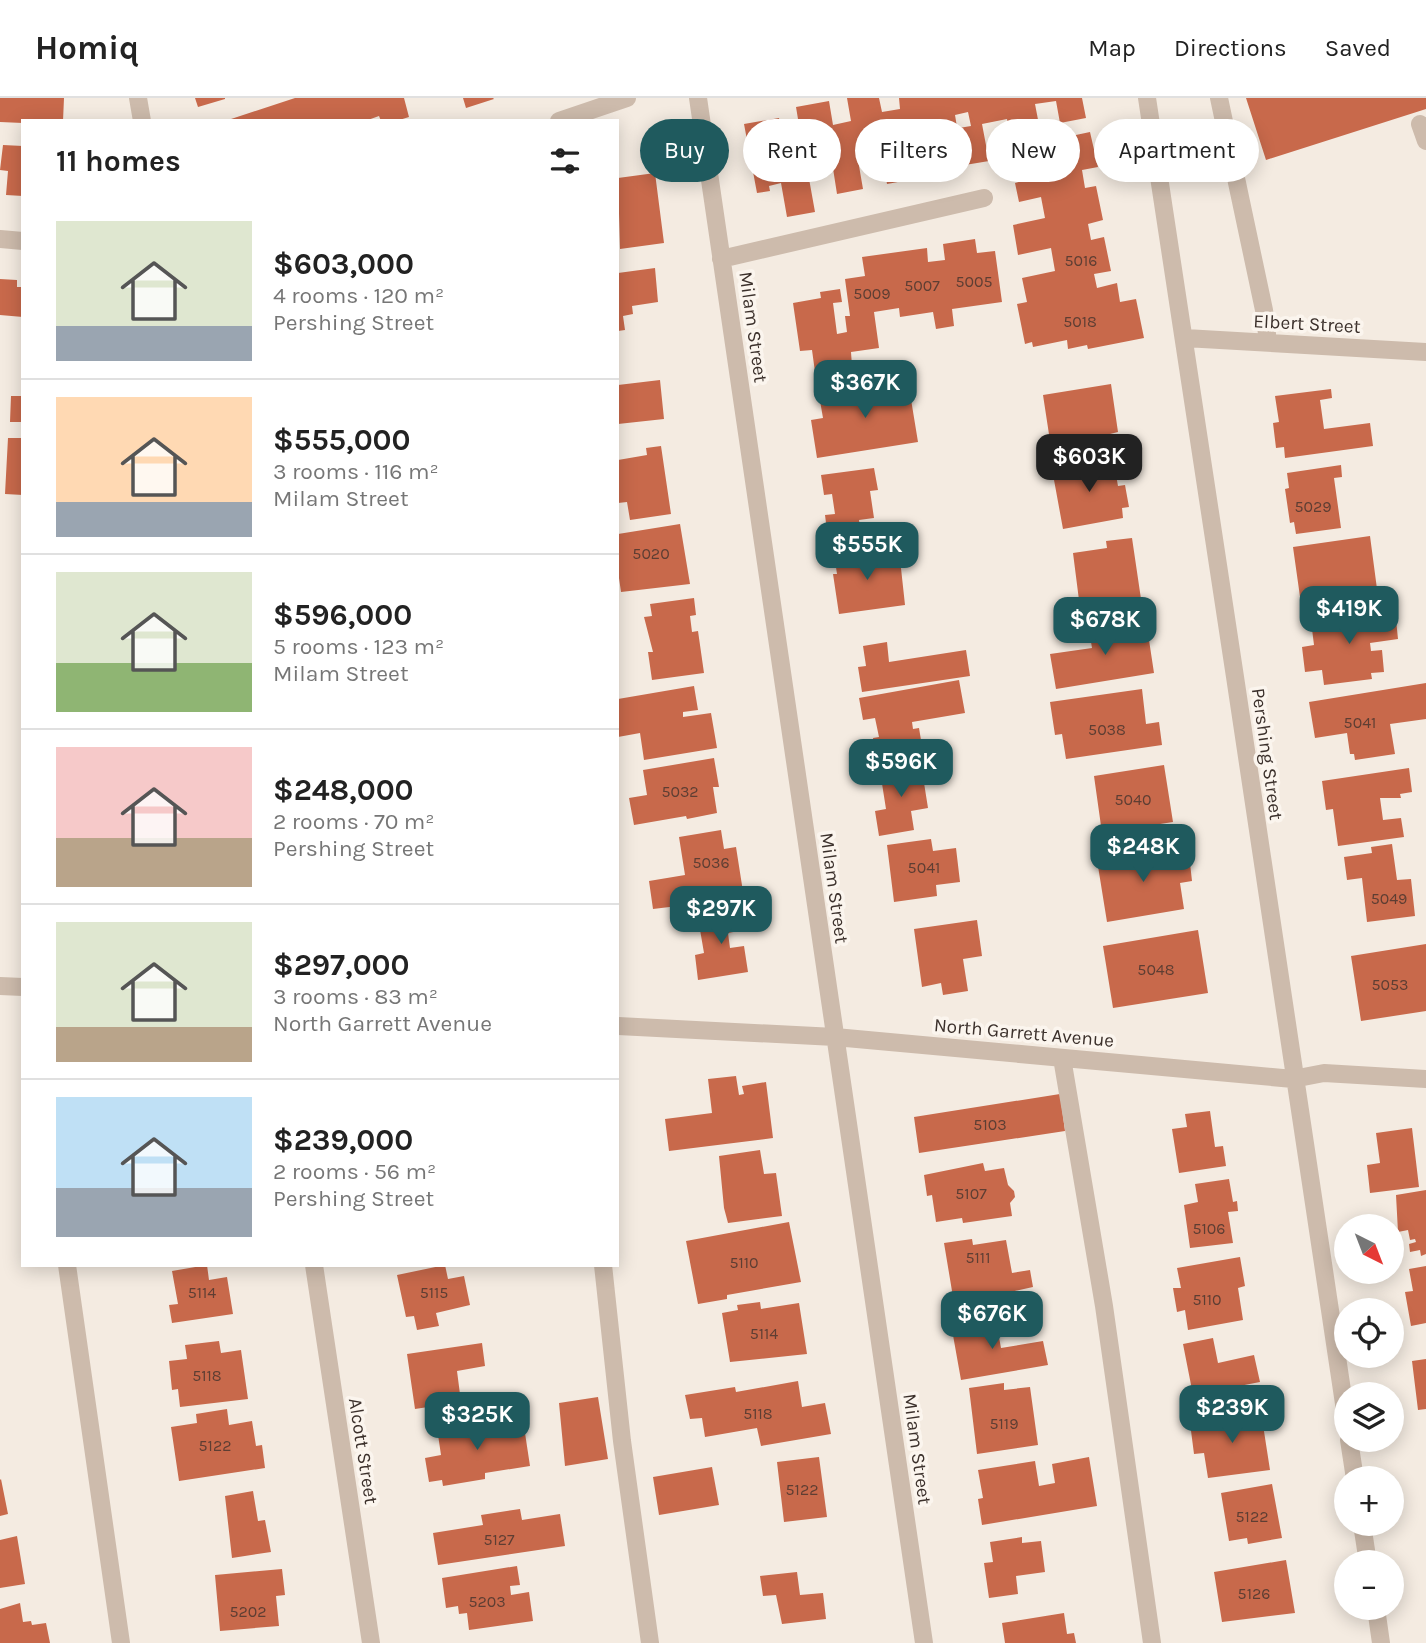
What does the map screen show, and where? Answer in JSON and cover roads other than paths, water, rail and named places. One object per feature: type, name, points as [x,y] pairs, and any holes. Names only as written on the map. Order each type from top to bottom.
[{"type":"street","points":[[138,98],[142,119]]},
{"type":"street","points":[[565,119],[627,98]]},
{"type":"street","name":"Milam Street","points":[[698,98],[924,1643]]},
{"type":"street","name":"Pershing Street","points":[[1147,98],[1341,1382]]},
{"type":"street","points":[[1219,98],[1264,310],[1268,342]]},
{"type":"street","points":[[721,259],[985,198]]},
{"type":"street","points":[[0,239],[21,241]]},
{"type":"street","name":"Elbert Street","points":[[1185,338],[1426,352]]},
{"type":"street","points":[[0,986],[21,988]]},
{"type":"street","name":"North Garrett Avenue","points":[[619,1026],[835,1037],[1293,1079],[1324,1073],[1426,1079]]},
{"type":"street","points":[[1062,1058],[1104,1307],[1152,1643]]},
{"type":"street","points":[[67,1267],[121,1643]]},
{"type":"street","name":"Alcott Street","points":[[314,1267],[371,1643]]},
{"type":"street","points":[[603,1267],[622,1441],[650,1643]]},
{"type":"street","points":[[1378,1620],[1381,1643]]}]
